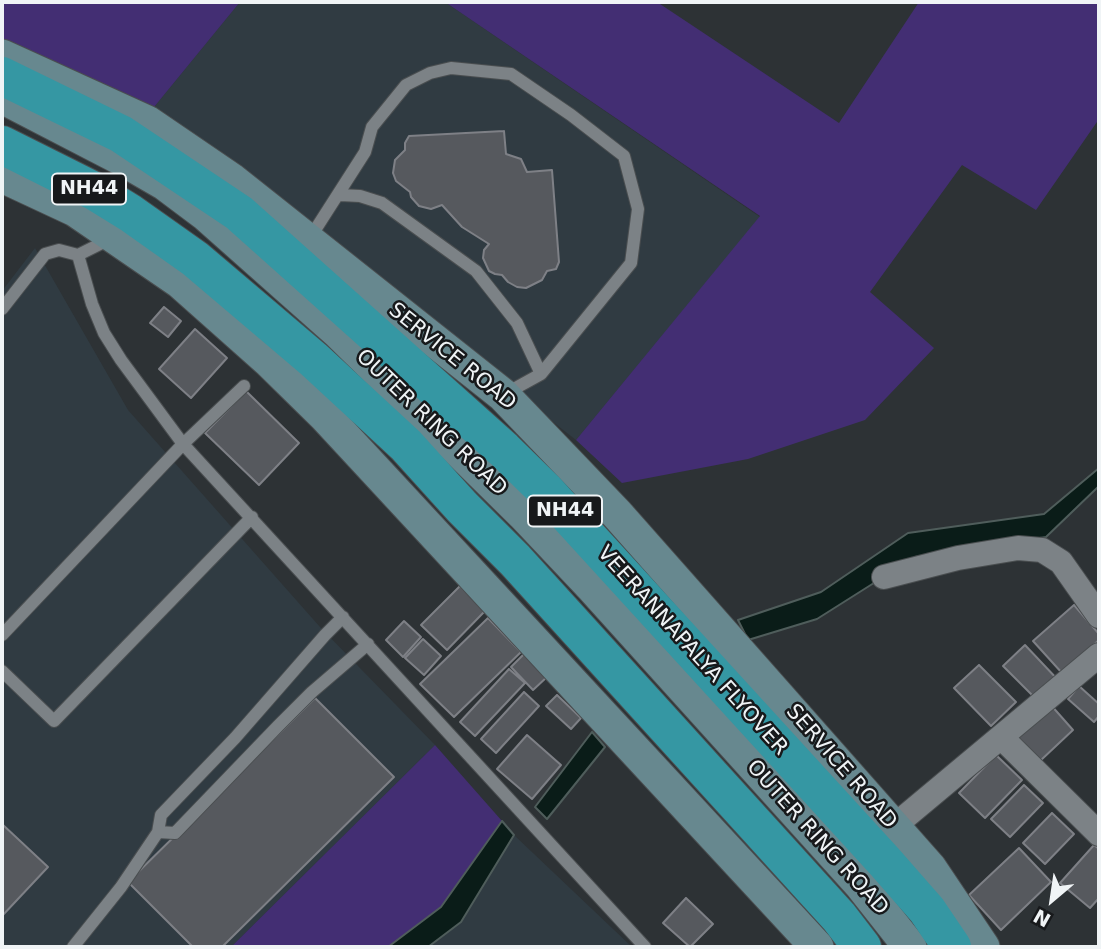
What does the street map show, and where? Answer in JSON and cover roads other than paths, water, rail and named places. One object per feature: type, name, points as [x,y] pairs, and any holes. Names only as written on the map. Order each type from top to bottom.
[{"type":"highway","name":"VEERANNAPALYA FLYOVER","points":[[2,76],[121,134],[239,213],[505,450],[546,491],[885,862],[927,910],[952,947]]},
{"type":"highway","name":"NH44","points":[[2,145],[96,192],[125,227],[171,242],[314,360],[421,435],[462,507],[524,570],[839,917],[862,947]]},
{"type":"street","name":"SERVICE ROAD","points":[[2,55],[147,122],[232,180],[503,395],[617,514],[930,868],[983,947]]},
{"type":"street","name":"OUTER RING ROAD","points":[[2,97],[121,158],[165,184],[205,214],[289,287],[421,435],[593,587],[861,886],[910,947]]},
{"type":"street","points":[[2,176],[75,210],[125,227],[180,282],[270,362],[326,416],[817,947]]},
{"type":"street","points":[[884,577],[958,558],[1018,548],[1042,550],[1061,562],[1099,616]]},
{"type":"street","points":[[893,827],[1001,737],[1095,667]]},
{"type":"street","points":[[1001,737],[1099,834]]},
{"type":"lane","points":[[308,242],[365,152],[372,127],[406,85],[430,73],[452,68],[511,74],[624,156],[638,209],[631,263],[541,374],[503,395]]},
{"type":"lane","points":[[340,195],[360,195],[382,203],[476,271],[517,323],[541,374]]},
{"type":"lane","points":[[2,309],[45,254],[59,250],[78,256],[125,227]]},
{"type":"lane","points":[[78,256],[104,333],[183,444],[645,947]]},
{"type":"lane","points":[[2,635],[183,444],[244,386]]},
{"type":"lane","points":[[2,671],[54,721],[252,517]]},
{"type":"lane","points":[[73,947],[121,887],[158,832],[161,815],[343,617]]},
{"type":"lane","points":[[158,832],[174,833],[303,701],[368,645]]}]
